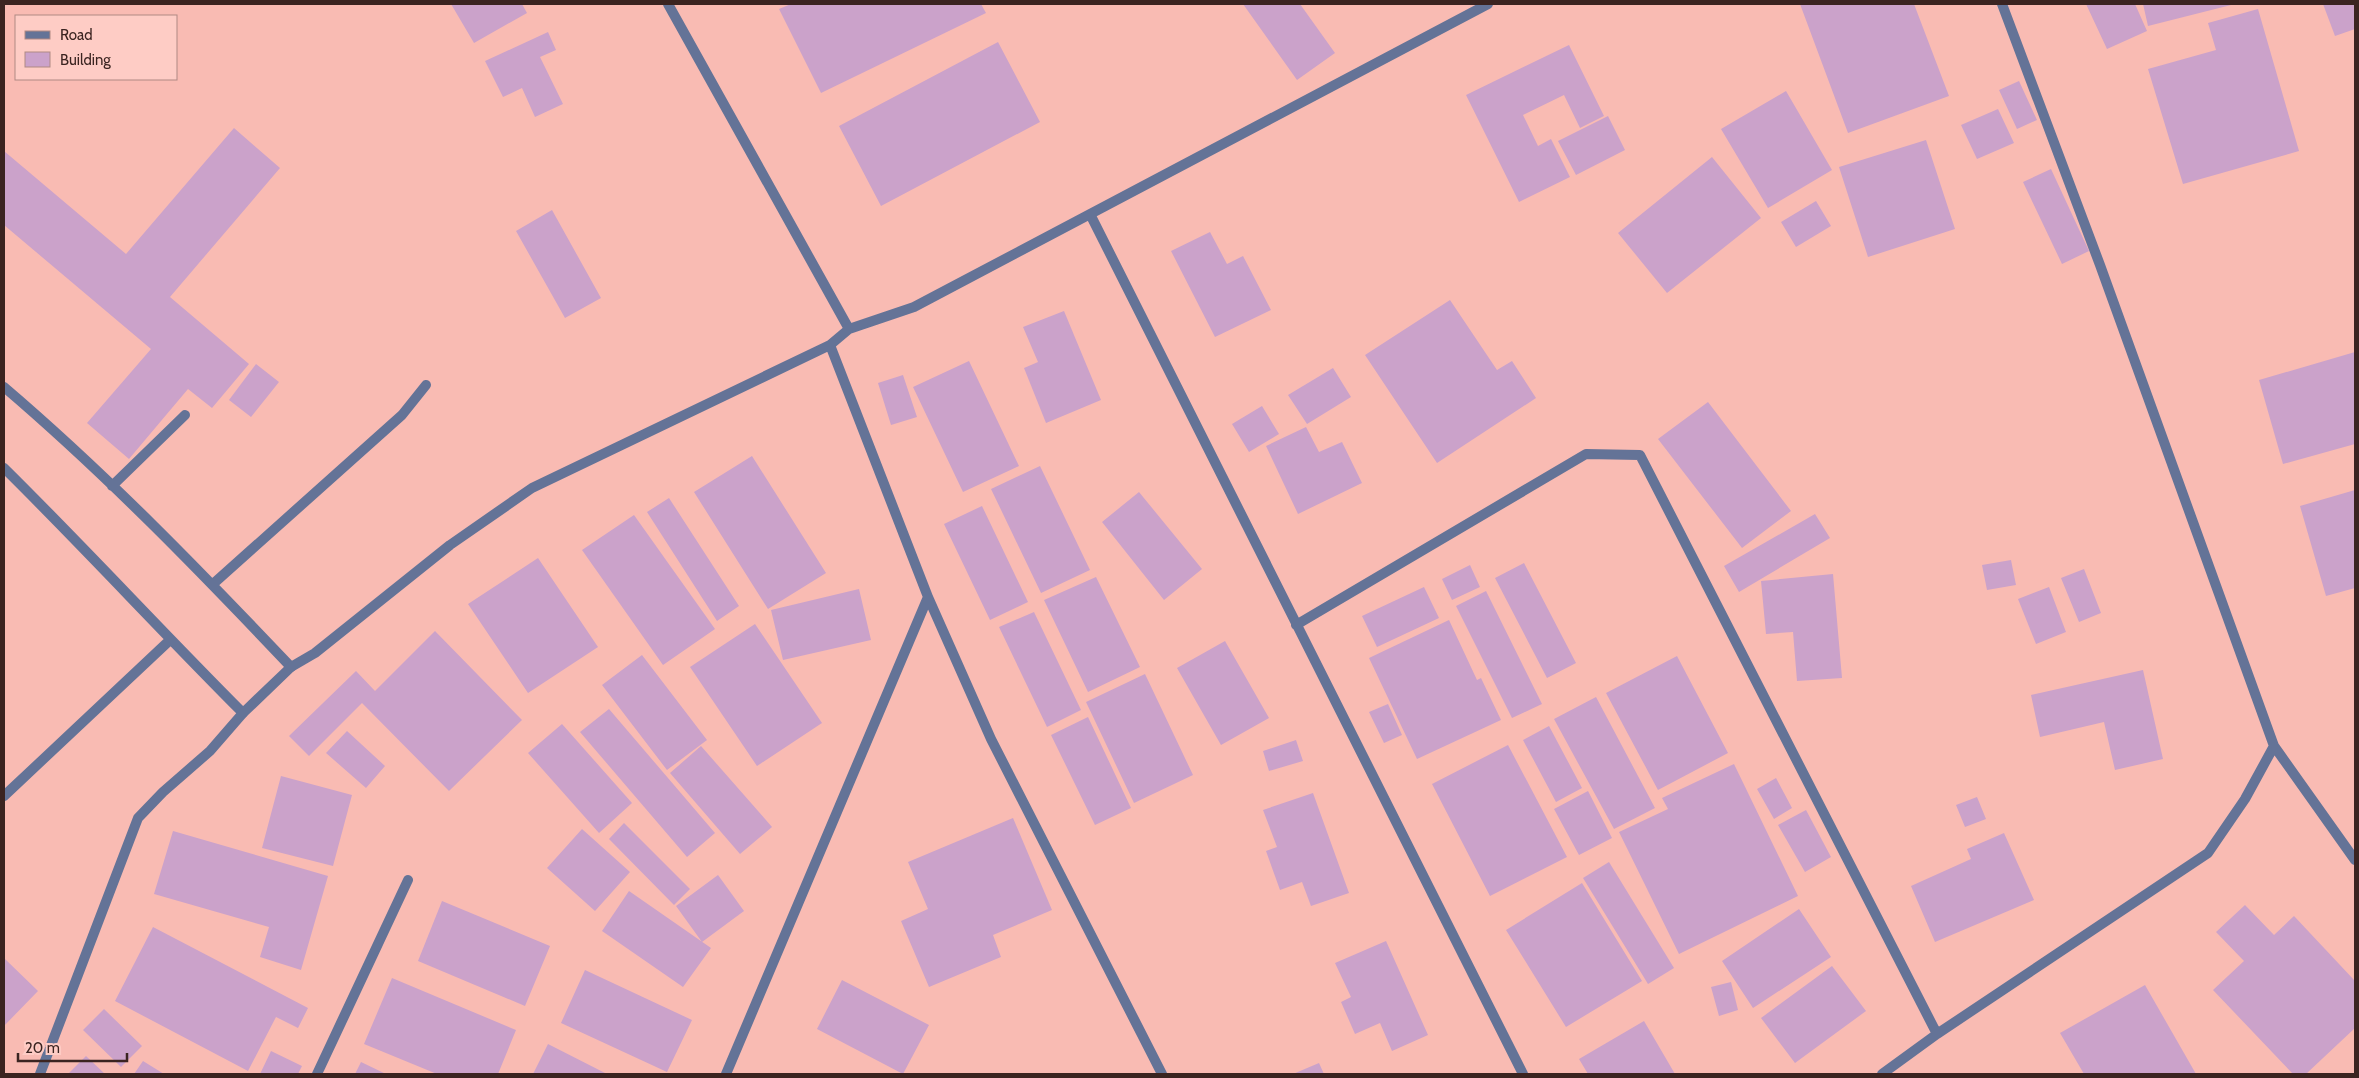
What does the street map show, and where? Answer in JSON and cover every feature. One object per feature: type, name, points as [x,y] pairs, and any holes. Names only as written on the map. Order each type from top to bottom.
[{"type":"street","points":[[668,4],[850,329]]},
{"type":"street","points":[[40,1074],[138,818],[162,792],[210,751],[243,713],[291,667],[315,653],[450,545],[532,488],[830,345],[850,329],[914,307],[1488,4]]},
{"type":"street","points":[[2002,4],[2103,274],[2274,746],[2355,860]]},
{"type":"street","points":[[1090,214],[1523,1074]]},
{"type":"street","points":[[830,345],[928,597],[991,739],[1162,1074]]},
{"type":"street","points":[[213,584],[402,415],[426,385]]},
{"type":"street","points":[[4,387],[112,486],[213,584],[291,667]]},
{"type":"street","points":[[112,486],[185,415]]},
{"type":"street","points":[[1296,625],[1586,454],[1640,454],[1937,1034]]},
{"type":"street","points":[[4,468],[69,532],[170,640],[243,713]]},
{"type":"street","points":[[726,1074],[928,597]]},
{"type":"street","points":[[4,796],[170,640]]},
{"type":"street","points":[[1882,1074],[1937,1034],[2208,853],[2245,799],[2274,746]]},
{"type":"street","points":[[316,1074],[408,880]]},
{"type":"building","points":[[451,4],[522,4],[527,13],[474,43]]},
{"type":"building","points":[[791,4],[981,4],[986,13],[821,93],[779,9]]},
{"type":"building","points":[[1243,4],[1300,4],[1335,53],[1297,80]]},
{"type":"building","points":[[1800,4],[1914,4],[1949,96],[1848,133]]},
{"type":"building","points":[[2086,4],[2135,4],[2147,31],[2107,49]]},
{"type":"building","points":[[2143,4],[2235,4],[2148,26]]},
{"type":"building","points":[[2323,4],[2354,4],[2355,29],[2335,36]]},
{"type":"building","points":[[2258,9],[2299,151],[2183,184],[2148,69],[2216,50],[2208,23]]},
{"type":"building","points":[[548,32],[556,50],[540,57],[563,104],[535,117],[522,88],[503,97],[485,61]]},
{"type":"building","points":[[998,42],[1040,122],[881,206],[839,126]]},
{"type":"building","points":[[1569,45],[1604,116],[1580,128],[1564,95],[1523,115],[1538,146],[1551,139],[1570,177],[1519,202],[1466,95]]},
{"type":"building","points":[[2019,81],[2037,120],[2017,129],[1999,90]]},
{"type":"building","points":[[1786,91],[1832,170],[1768,208],[1721,129]]},
{"type":"building","points":[[1998,109],[2014,143],[1977,159],[1961,125]]},
{"type":"building","points":[[1608,116],[1625,150],[1576,175],[1558,141]]},
{"type":"building","points":[[234,128],[280,168],[170,297],[249,364],[212,408],[188,389],[129,459],[87,423],[151,349],[4,225],[4,151],[126,254]]},
{"type":"building","points":[[1926,140],[1955,229],[1868,257],[1839,167]]},
{"type":"building","points":[[1712,157],[1761,218],[1667,293],[1618,233]]},
{"type":"building","points":[[2051,169],[2089,251],[2062,264],[2023,182]]},
{"type":"building","points":[[1816,201],[1831,226],[1796,247],[1781,222]]},
{"type":"building","points":[[552,210],[601,298],[565,318],[516,231]]},
{"type":"building","points":[[1210,232],[1227,264],[1243,256],[1271,310],[1215,337],[1171,251]]},
{"type":"building","points":[[1450,300],[1497,370],[1512,361],[1536,398],[1437,463],[1365,355]]},
{"type":"building","points":[[1064,311],[1101,400],[1046,423],[1024,368],[1038,362],[1023,327]]},
{"type":"building","points":[[2355,352],[2355,444],[2283,464],[2259,380]]},
{"type":"building","points":[[969,361],[1019,466],[963,492],[913,387]]},
{"type":"building","points":[[256,364],[279,382],[251,417],[229,400]]},
{"type":"building","points":[[1333,368],[1351,397],[1307,424],[1288,395]]},
{"type":"building","points":[[903,375],[917,417],[891,425],[878,383]]},
{"type":"building","points":[[1708,402],[1791,511],[1742,548],[1658,439]]},
{"type":"building","points":[[1262,406],[1279,434],[1249,452],[1232,424]]},
{"type":"building","points":[[1306,427],[1319,452],[1342,442],[1362,483],[1298,514],[1266,446]]},
{"type":"building","points":[[752,456],[826,573],[768,609],[694,492]]},
{"type":"building","points":[[1040,466],[1090,570],[1041,593],[991,489]]},
{"type":"building","points":[[2355,490],[2355,588],[2326,596],[2300,506]]},
{"type":"building","points":[[1139,492],[1202,569],[1164,600],[1102,522]]},
{"type":"building","points":[[669,498],[739,606],[717,621],[647,512]]},
{"type":"building","points":[[982,506],[1028,602],[990,620],[944,524]]},
{"type":"building","points":[[1815,514],[1830,538],[1739,592],[1724,566]]},
{"type":"building","points":[[634,515],[715,629],[663,665],[582,550]]},
{"type":"building","points":[[538,558],[598,647],[528,693],[468,604]]},
{"type":"building","points":[[2011,560],[2016,585],[1987,590],[1982,565]]},
{"type":"building","points":[[1524,563],[1576,663],[1547,678],[1495,578]]},
{"type":"building","points":[[1470,565],[1480,587],[1452,600],[1442,579]]},
{"type":"building","points":[[2084,569],[2101,613],[2079,622],[2061,578]]},
{"type":"building","points":[[1833,574],[1842,678],[1797,681],[1793,632],[1766,634],[1761,581]]},
{"type":"building","points":[[1096,577],[1140,667],[1088,692],[1044,600]]},
{"type":"building","points":[[1424,587],[1439,618],[1377,647],[1362,616]]},
{"type":"building","points":[[2049,587],[2066,632],[2036,644],[2018,599]]},
{"type":"building","points":[[859,589],[871,640],[783,660],[771,610]]},
{"type":"building","points":[[1486,591],[1542,704],[1512,718],[1456,606]]},
{"type":"building","points":[[1034,612],[1081,710],[1047,727],[999,627]]},
{"type":"building","points":[[1449,620],[1477,680],[1481,678],[1501,720],[1417,759],[1369,658]]},
{"type":"building","points":[[755,624],[822,723],[757,766],[690,667]]},
{"type":"building","points":[[435,631],[522,720],[449,791],[362,703],[309,756],[289,736],[356,671],[375,691]]},
{"type":"building","points":[[1225,641],[1269,718],[1221,745],[1177,668]]},
{"type":"building","points":[[642,655],[707,740],[667,770],[602,685]]},
{"type":"building","points":[[1677,656],[1728,753],[1658,790],[1606,693]]},
{"type":"building","points":[[2143,670],[2163,759],[2115,770],[2104,722],[2040,737],[2031,695]]},
{"type":"building","points":[[1145,674],[1193,775],[1134,803],[1086,702]]},
{"type":"building","points":[[1596,697],[1655,808],[1614,829],[1554,719]]},
{"type":"building","points":[[1388,704],[1402,735],[1384,743],[1369,712]]},
{"type":"building","points":[[609,709],[715,833],[687,857],[580,732]]},
{"type":"building","points":[[1088,717],[1131,808],[1095,825],[1051,735]]},
{"type":"building","points":[[562,724],[632,803],[599,833],[528,753]]},
{"type":"building","points":[[1549,726],[1582,788],[1556,802],[1523,740]]},
{"type":"building","points":[[347,731],[385,766],[366,788],[326,753]]},
{"type":"building","points":[[1296,740],[1303,761],[1269,771],[1263,751]]},
{"type":"building","points":[[1508,745],[1567,857],[1490,896],[1432,784]]},
{"type":"building","points":[[701,746],[772,827],[740,854],[670,773]]},
{"type":"building","points":[[1734,764],[1798,896],[1679,954],[1619,832],[1668,809],[1662,798]]},
{"type":"building","points":[[281,776],[352,795],[333,866],[262,848]]},
{"type":"building","points":[[1776,778],[1792,808],[1774,819],[1757,789]]},
{"type":"building","points":[[1588,791],[1612,838],[1579,855],[1554,809]]},
{"type":"building","points":[[1313,793],[1349,893],[1311,906],[1302,882],[1280,890],[1266,851],[1277,847],[1263,810]]},
{"type":"building","points":[[1977,797],[1986,819],[1965,827],[1956,805]]},
{"type":"building","points":[[1806,810],[1831,857],[1805,872],[1778,825]]},
{"type":"building","points":[[1013,818],[1052,910],[993,935],[1001,957],[929,987],[901,921],[928,909],[908,862]]},
{"type":"building","points":[[624,823],[690,889],[674,905],[609,839]]},
{"type":"building","points":[[582,829],[630,872],[595,911],[547,868]]},
{"type":"building","points":[[173,831],[328,876],[301,970],[260,957],[269,927],[154,894]]},
{"type":"building","points":[[2004,833],[2034,900],[1935,942],[1911,886],[1971,859],[1967,849]]},
{"type":"building","points":[[1609,862],[1674,968],[1648,984],[1583,878]]},
{"type":"building","points":[[718,875],[744,911],[702,942],[676,906]]},
{"type":"building","points":[[1582,883],[1642,981],[1566,1027],[1506,930]]},
{"type":"building","points":[[629,891],[711,948],[683,987],[602,931]]},
{"type":"building","points":[[442,901],[550,946],[525,1006],[418,961]]},
{"type":"building","points":[[2245,905],[2274,935],[2294,916],[2355,981],[2355,1028],[2306,1074],[2293,1074],[2213,990],[2244,961],[2216,932]]},
{"type":"building","points":[[1799,909],[1831,957],[1753,1008],[1722,961]]},
{"type":"building","points":[[153,927],[308,1008],[298,1028],[276,1017],[248,1071],[115,1001]]},
{"type":"building","points":[[1386,941],[1428,1035],[1392,1051],[1380,1023],[1355,1034],[1341,1002],[1351,997],[1335,963]]},
{"type":"building","points":[[4,958],[38,991],[4,1026]]},
{"type":"building","points":[[1832,966],[1866,1011],[1795,1063],[1761,1018]]},
{"type":"building","points":[[585,970],[692,1020],[667,1072],[561,1023]]},
{"type":"building","points":[[392,978],[516,1030],[498,1074],[437,1074],[364,1044]]},
{"type":"building","points":[[842,980],[929,1025],[903,1074],[817,1029]]},
{"type":"building","points":[[1731,982],[1738,1010],[1719,1016],[1711,987]]},
{"type":"building","points":[[2145,985],[2196,1074],[2084,1074],[2060,1033]]},
{"type":"building","points":[[104,1009],[142,1046],[121,1067],[83,1030]]},
{"type":"building","points":[[1644,1021],[1675,1074],[1588,1074],[1579,1059]]},
{"type":"building","points":[[548,1044],[607,1074],[533,1074]]},
{"type":"building","points":[[271,1051],[302,1066],[298,1074],[260,1074]]},
{"type":"building","points":[[86,1056],[105,1074],[68,1074]]},
{"type":"building","points":[[143,1061],[164,1074],[134,1074]]},
{"type":"building","points":[[361,1062],[386,1074],[355,1074]]},
{"type":"building","points":[[1319,1063],[1324,1074],[1293,1074]]}]
